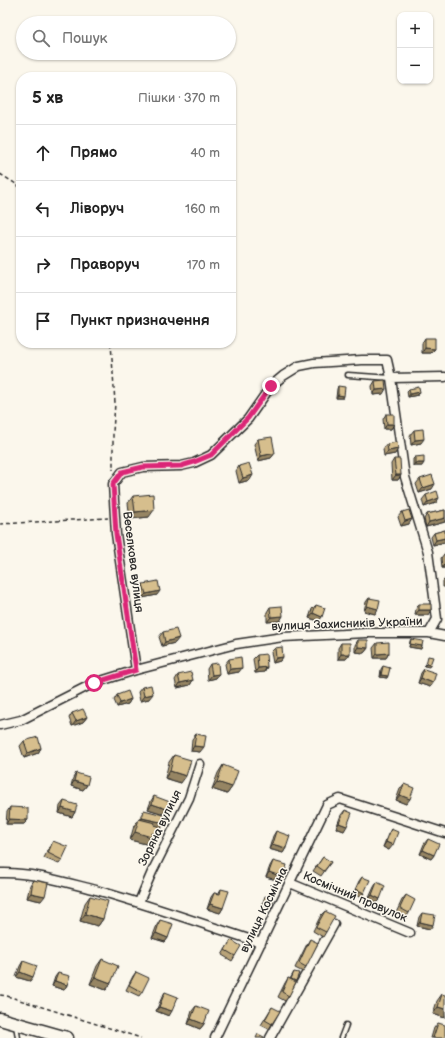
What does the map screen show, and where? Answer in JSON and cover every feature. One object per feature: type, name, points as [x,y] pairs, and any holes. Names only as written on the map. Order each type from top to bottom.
[{"type":"street","points":[[113,484],[122,472],[143,467],[181,466],[211,455],[248,418],[271,386],[299,366],[314,363],[387,360],[391,378],[405,477],[428,552],[438,619],[429,633]]},
{"type":"street","points":[[391,378],[445,377]]},
{"type":"street","name":"Веселкова вулиця","points":[[113,484],[116,534],[136,670]]},
{"type":"street","name":"вулиця Захисників України","points":[[0,725],[21,720],[94,683],[136,670],[236,644],[283,637],[429,633],[445,636]]},
{"type":"street","name":"Зоряна вулиця","points":[[139,902],[152,872],[189,798],[200,764]]},
{"type":"street","name":"вулиця Космічна","points":[[215,1038],[327,805],[340,799],[445,833]]},
{"type":"street","points":[[0,873],[52,878],[139,902],[261,943]]},
{"type":"street","name":"Космічний провулок","points":[[290,882],[410,934]]},
{"type":"street","points":[[270,1038],[334,924]]},
{"type":"street","points":[[0,1019],[16,1022],[66,1038]]},
{"type":"lane","points":[[348,375],[391,378]]},
{"type":"lane","points":[[16,1022],[18,1038]]},
{"type":"lane","points":[[341,1038],[346,1025]]},
{"type":"path","points":[[0,174],[16,184]]},
{"type":"path","points":[[111,348],[115,403],[113,432],[113,484]]},
{"type":"path","points":[[0,524],[115,518]]},
{"type":"path","points":[[0,995],[141,1038]]},
{"type":"building","points":[[425,338],[435,338],[435,349],[425,348]]},
{"type":"building","points":[[385,380],[386,389],[376,390],[375,381]]},
{"type":"building","points":[[338,386],[345,387],[344,396],[338,395]]},
{"type":"building","points":[[419,387],[420,392],[410,394],[409,389]]},
{"type":"building","points":[[386,414],[394,414],[394,424],[387,424]]},
{"type":"building","points":[[423,429],[424,439],[415,440],[414,430]]},
{"type":"building","points":[[272,437],[275,453],[261,456],[258,439]]},
{"type":"building","points":[[397,442],[398,449],[388,451],[387,444]]},
{"type":"building","points":[[424,456],[424,463],[415,463],[415,457]]},
{"type":"building","points":[[394,459],[400,459],[401,475],[396,475]]},
{"type":"building","points":[[249,463],[253,475],[243,478],[239,466]]},
{"type":"building","points":[[432,475],[435,484],[423,488],[420,479]]},
{"type":"building","points":[[437,491],[439,498],[428,502],[426,495]]},
{"type":"building","points":[[153,494],[154,510],[135,512],[133,496]]},
{"type":"building","points":[[409,510],[412,519],[405,521],[402,512]]},
{"type":"building","points":[[445,510],[445,518],[429,522],[427,514]]},
{"type":"building","points":[[445,530],[445,538],[436,540],[434,533]]},
{"type":"building","points":[[158,581],[160,591],[146,594],[143,584]]},
{"type":"building","points":[[369,598],[380,600],[378,609],[367,606]]},
{"type":"building","points":[[419,604],[431,604],[431,610],[419,610]]},
{"type":"building","points":[[316,605],[325,608],[322,617],[313,613]]},
{"type":"building","points":[[282,606],[283,616],[271,617],[270,607]]},
{"type":"building","points":[[176,629],[179,638],[165,642],[163,632]]},
{"type":"building","points":[[411,639],[423,641],[422,646],[410,644]]},
{"type":"building","points":[[358,640],[368,640],[368,648],[358,647]]},
{"type":"building","points":[[389,642],[389,653],[377,654],[377,643]]},
{"type":"building","points":[[341,643],[350,643],[350,654],[341,654]]},
{"type":"building","points":[[282,647],[283,657],[276,658],[275,648]]},
{"type":"building","points":[[266,654],[267,667],[258,668],[257,655]]},
{"type":"building","points":[[428,656],[433,657],[430,665],[426,664]]},
{"type":"building","points":[[241,657],[242,668],[230,669],[229,659]]},
{"type":"building","points":[[218,663],[219,674],[212,675],[210,664]]},
{"type":"building","points":[[383,666],[390,668],[388,676],[381,675]]},
{"type":"building","points":[[424,669],[436,673],[433,683],[421,678]]},
{"type":"building","points":[[191,672],[193,680],[180,683],[178,675]]},
{"type":"building","points":[[151,685],[153,694],[144,696],[142,687]]},
{"type":"building","points":[[128,691],[131,699],[120,703],[117,695]]},
{"type":"building","points":[[83,709],[87,717],[76,721],[72,713]]},
{"type":"building","points":[[196,734],[206,736],[204,747],[194,746]]},
{"type":"building","points":[[38,737],[41,748],[28,753],[24,741]]},
{"type":"building","points":[[174,755],[191,760],[186,776],[170,771]]},
{"type":"building","points":[[223,765],[238,771],[232,787],[217,782]]},
{"type":"building","points":[[76,773],[89,777],[87,785],[74,781]]},
{"type":"building","points":[[404,784],[414,788],[410,799],[400,795]]},
{"type":"building","points":[[154,796],[170,802],[167,809],[152,804]]},
{"type":"building","points":[[64,801],[77,805],[75,812],[62,808]]},
{"type":"building","points":[[10,807],[28,808],[28,820],[9,819]]},
{"type":"building","points":[[144,810],[167,816],[165,823],[142,818]]},
{"type":"building","points":[[345,810],[352,813],[347,826],[339,823]]},
{"type":"building","points":[[139,819],[155,823],[154,825],[162,827],[159,835],[152,833],[151,837],[135,832]]},
{"type":"building","points":[[391,829],[398,832],[393,845],[386,842]]},
{"type":"building","points":[[276,831],[290,836],[286,848],[272,844]]},
{"type":"building","points":[[428,839],[439,844],[434,855],[423,850]]},
{"type":"building","points":[[53,841],[68,847],[62,860],[48,853]]},
{"type":"building","points":[[323,857],[331,862],[324,871],[317,866]]},
{"type":"building","points":[[273,861],[287,865],[283,877],[269,872]]},
{"type":"building","points":[[362,877],[370,880],[364,893],[356,889]]},
{"type":"building","points":[[33,880],[48,883],[45,896],[31,893]]},
{"type":"building","points":[[377,882],[385,886],[380,899],[372,895]]},
{"type":"building","points":[[221,889],[229,891],[223,908],[210,904],[214,893],[220,894]]},
{"type":"building","points":[[406,895],[415,900],[409,913],[400,908]]},
{"type":"building","points":[[90,896],[108,901],[103,919],[85,914]]},
{"type":"building","points":[[265,896],[274,899],[272,905],[263,902]]},
{"type":"building","points":[[325,911],[335,916],[326,932],[316,927]]},
{"type":"building","points":[[422,913],[435,915],[433,925],[420,922]]},
{"type":"building","points":[[160,920],[173,924],[168,938],[156,933]]},
{"type":"building","points":[[310,939],[318,943],[306,967],[299,963]]},
{"type":"building","points":[[231,940],[241,946],[235,956],[225,950]]},
{"type":"building","points":[[102,959],[118,966],[111,983],[95,977]]},
{"type":"building","points":[[23,961],[37,966],[33,977],[20,972]]},
{"type":"building","points":[[136,972],[149,978],[142,992],[129,985]]},
{"type":"building","points":[[294,972],[299,973],[296,981],[291,979]]},
{"type":"building","points":[[58,973],[70,976],[67,985],[55,981]]},
{"type":"building","points":[[288,978],[296,982],[289,996],[282,992]]},
{"type":"building","points":[[165,992],[178,997],[172,1011],[159,1007]]},
{"type":"building","points":[[442,994],[445,995],[445,1009],[438,1007]]},
{"type":"building","points":[[196,1006],[209,1011],[204,1024],[191,1019]]},
{"type":"building","points":[[272,1007],[280,1011],[272,1024],[265,1020]]},
{"type":"building","points":[[438,1023],[445,1025],[445,1038],[433,1038]]},
{"type":"building","points":[[258,1034],[264,1037],[264,1038],[256,1038]]},
{"type":"route","points":[[94,683],[136,670],[116,534],[113,484],[122,472],[143,467],[181,466],[211,455],[248,418],[271,386]]}]
